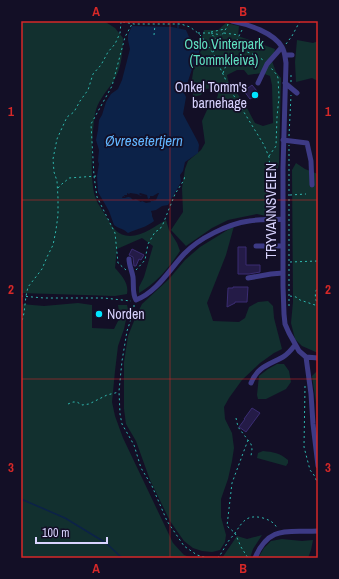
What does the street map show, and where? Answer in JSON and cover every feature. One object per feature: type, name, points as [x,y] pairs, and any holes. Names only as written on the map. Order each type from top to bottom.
[{"type":"street","points":[[232,21],[245,24],[267,34],[278,42],[282,48],[267,64],[258,83]]},
{"type":"street","name":"TRYVANNSVEIEN","points":[[282,48],[286,63],[284,83],[283,140],[283,310],[284,319],[289,333],[299,351],[306,356]]},
{"type":"street","points":[[285,55],[292,55]]},
{"type":"street","points":[[284,83],[296,92]]},
{"type":"street","points":[[283,140],[307,143],[311,161],[312,185]]},
{"type":"street","points":[[129,258],[135,300],[150,291],[190,248],[219,230],[249,221],[283,219]]},
{"type":"street","points":[[256,246],[283,246]]},
{"type":"street","points":[[248,278],[283,273]]},
{"type":"street","points":[[251,383],[253,377],[260,369],[286,355],[295,345]]},
{"type":"street","points":[[318,358],[306,356],[318,466]]},
{"type":"street","points":[[255,558],[265,541],[278,533],[318,531]]},
{"type":"path","points":[[118,21],[129,24],[184,24],[198,33],[213,53],[231,91],[264,145],[269,157],[272,181],[271,189],[276,209]]},
{"type":"path","points":[[154,35],[155,24],[157,21]]},
{"type":"path","points":[[162,25],[163,21]]},
{"type":"path","points":[[213,53],[229,21]]},
{"type":"path","points":[[282,48],[289,40],[300,21]]},
{"type":"path","points":[[21,325],[28,287],[42,269],[52,245],[58,215],[58,189],[53,160],[57,139],[67,117],[74,112],[88,90],[93,74],[115,44],[120,33],[121,22]]},
{"type":"path","points":[[132,24],[125,37],[112,86],[91,124],[94,176],[97,197],[115,233],[118,263],[132,274],[144,260],[148,244],[155,232],[160,229],[163,224],[175,194],[184,180],[185,175]]},
{"type":"path","points":[[222,74],[245,24]]},
{"type":"path","points":[[210,33],[226,29]]},
{"type":"path","points":[[198,33],[222,35]]},
{"type":"path","points":[[210,33],[218,41],[262,59],[277,76],[279,96],[276,146],[269,157]]},
{"type":"path","points":[[224,33],[239,35]]},
{"type":"path","points":[[288,309],[290,296],[289,141],[291,70]]},
{"type":"path","points":[[58,189],[69,178],[97,176]]},
{"type":"path","points":[[289,195],[306,194]]},
{"type":"path","points":[[289,262],[318,261]]},
{"type":"path","points":[[318,286],[315,293],[315,300],[318,306]]},
{"type":"path","points":[[21,296],[135,300],[134,310],[124,346],[119,392],[122,424],[134,446],[141,468],[152,486],[165,518],[184,546],[207,558]]},
{"type":"path","points":[[290,296],[318,306]]},
{"type":"path","points":[[305,383],[304,447],[310,470],[318,484]]},
{"type":"path","points":[[68,404],[77,402],[82,405],[89,404],[107,395],[119,392]]},
{"type":"path","points":[[236,418],[238,427],[248,440],[252,449],[251,456]]},
{"type":"path","points":[[248,440],[232,483],[227,526],[235,533],[248,558]]},
{"type":"path","points":[[217,558],[230,538],[246,519],[254,517],[273,522],[278,533]]},
{"type":"green space","points":[[21,21],[104,21],[115,28],[123,38],[120,67],[116,77],[100,101],[95,114],[92,157],[92,182],[94,192],[96,199],[111,225],[119,233],[126,236],[135,236],[166,220],[169,230],[180,251],[162,275],[139,293],[139,287],[144,277],[153,246],[142,238],[117,249],[115,268],[126,283],[127,294],[115,296],[21,293]]},
{"type":"green space","name":"Oslo Vinterpark (Tommkleiva)","points":[[226,23],[239,26],[238,36],[275,49],[272,61],[276,72],[281,78],[279,163],[273,188],[275,218],[257,214],[228,220],[212,228],[186,246],[171,230],[183,212],[182,188],[185,169],[188,161],[201,150],[205,143],[202,121],[207,110],[215,103],[218,95],[217,90],[214,88],[205,89],[201,95],[193,97],[192,79],[194,66],[199,60],[199,55],[203,46],[201,41],[204,30],[218,30]],"holes":[[[237,70],[244,70],[248,75],[262,73],[270,76],[272,85],[273,123],[263,126],[255,123],[244,103],[229,83],[227,75]]]},
{"type":"green space","points":[[297,40],[313,43],[318,41],[318,81],[312,78],[296,82],[295,62]]},
{"type":"green space","points":[[296,163],[305,169],[318,174],[318,353],[302,346],[295,339],[291,323],[293,302],[292,170]]},
{"type":"green space","points":[[234,226],[226,255],[207,303],[213,321],[239,322],[245,318],[249,307],[258,302],[268,301],[273,306],[274,318],[282,349],[260,363],[242,380],[224,407],[225,419],[232,433],[234,448],[228,479],[221,499],[221,517],[226,535],[225,542],[220,550],[212,552],[193,548],[184,541],[170,521],[150,480],[136,441],[126,424],[124,409],[124,362],[128,336],[142,304],[169,279],[185,260],[200,247]]},
{"type":"green space","points":[[78,303],[92,305],[92,328],[114,329],[120,317],[118,305],[127,305],[128,310],[124,329],[118,346],[115,371],[112,402],[115,416],[123,438],[173,543],[184,555],[193,558],[21,558],[21,304],[44,306]]},
{"type":"green space","points":[[277,364],[284,364],[289,371],[291,382],[286,389],[266,399],[258,399],[259,376]]},
{"type":"green space","points":[[318,370],[318,439],[316,403],[312,376]]},
{"type":"green space","points":[[263,451],[279,454],[288,460],[288,463],[286,466],[257,458],[258,453]]},
{"type":"green space","points":[[262,535],[253,549],[250,558],[222,558],[237,536],[247,539]]},
{"type":"green space","points":[[282,539],[302,541],[313,540],[308,558],[258,558],[264,548],[271,541]]},
{"type":"water","name":"Øvresetertjern","points":[[132,26],[172,27],[186,30],[189,37],[194,40],[200,48],[197,63],[193,66],[184,93],[186,97],[183,114],[198,142],[198,153],[185,162],[183,171],[180,175],[181,182],[168,205],[151,211],[154,221],[128,233],[114,225],[109,211],[98,192],[97,176],[99,150],[96,140],[99,120],[106,102],[111,94],[118,89],[122,80],[130,49],[128,35]],"holes":[[[127,193],[137,194],[142,196],[139,194],[140,193],[147,195],[148,199],[150,196],[159,193],[156,200],[150,200],[151,202],[146,203],[136,199],[133,200],[129,197],[122,198],[123,196],[125,197],[124,195],[127,195]]]},
{"type":"building","points":[[252,85],[257,91],[254,94],[255,96],[250,99],[244,91]]},
{"type":"building","points":[[238,247],[246,247],[246,265],[260,265],[260,272],[238,274]]},
{"type":"building","points":[[132,249],[144,255],[141,260],[139,259],[136,266],[134,266],[133,257],[129,255]]},
{"type":"building","points":[[248,287],[247,302],[235,302],[227,307],[228,288]]},
{"type":"building","points":[[252,408],[260,413],[246,432],[239,427]]},
{"type":"waterway","points":[[178,22],[178,28]]},
{"type":"waterway","points":[[21,499],[65,518],[106,543],[122,558]]},
{"type":"place","name":"Onkel Tomm's barnehage","points":[[255,95]]},
{"type":"place","name":"Norden","points":[[99,314]]}]
